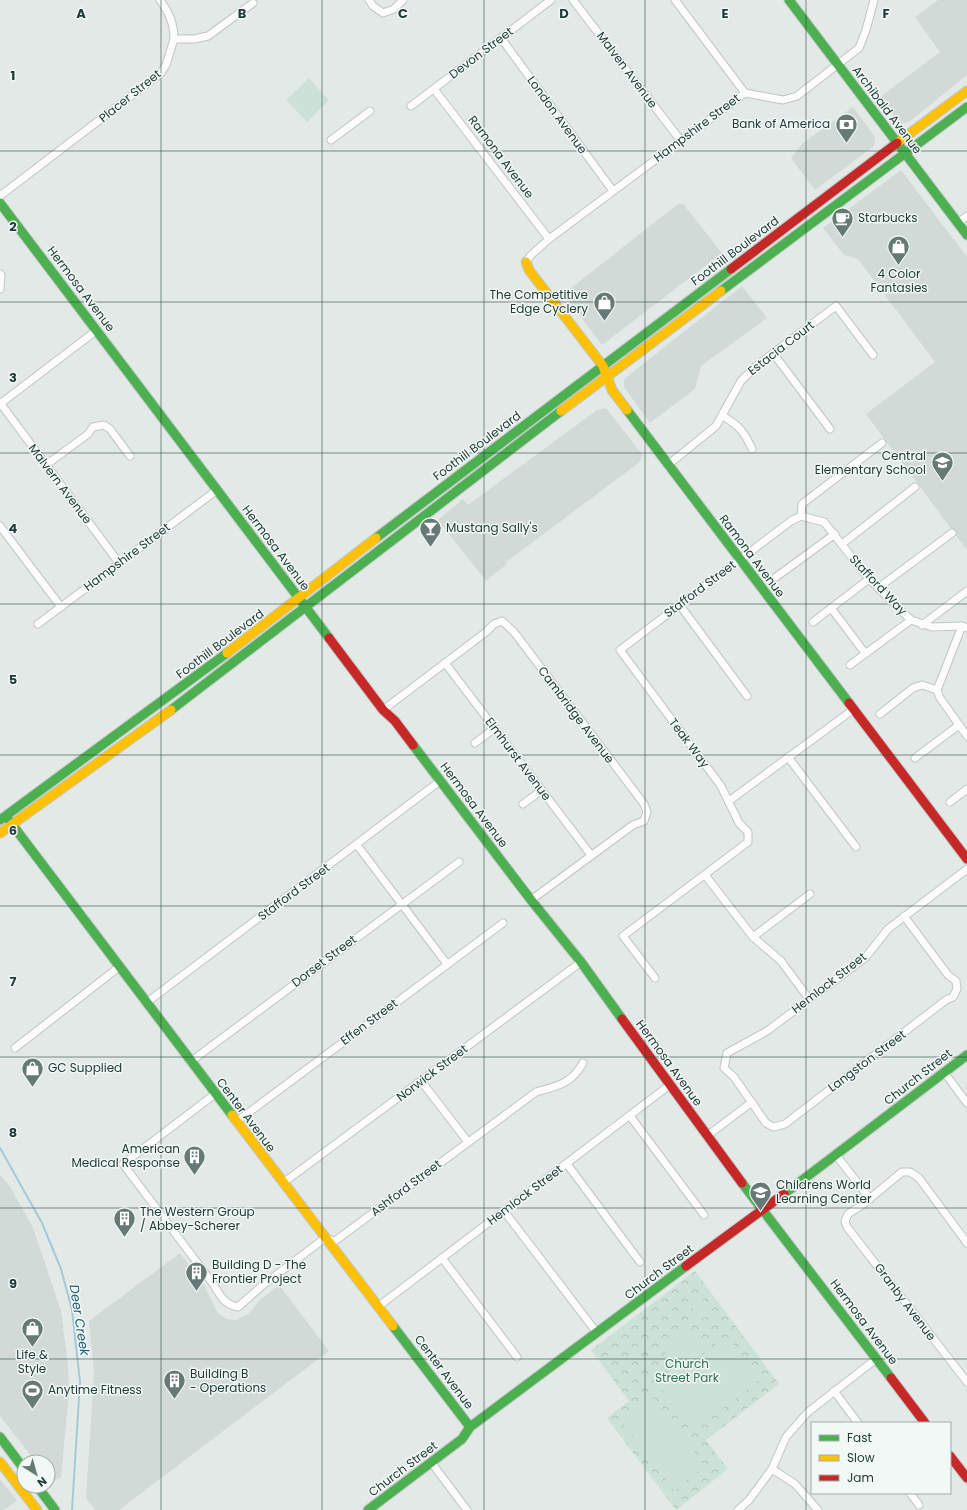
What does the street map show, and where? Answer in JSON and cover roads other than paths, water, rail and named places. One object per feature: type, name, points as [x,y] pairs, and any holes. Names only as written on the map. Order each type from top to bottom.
[{"type":"street","points":[[160,0],[168,11],[174,27],[174,39],[194,39],[208,36],[253,3]]},
{"type":"street","points":[[369,0],[374,6],[384,13],[394,9],[404,0]]},
{"type":"street","name":"Devon Street","points":[[411,106],[551,0]]},
{"type":"street","name":"Malven Avenue","points":[[573,0],[680,141]]},
{"type":"street","points":[[674,0],[745,93]]},
{"type":"street","name":"Archibald Avenue","points":[[789,0],[967,235]]},
{"type":"street","name":"Hampshire Street","points":[[526,262],[531,255],[549,239],[745,93],[783,100],[797,96],[859,48],[866,30],[874,0]]},
{"type":"street","name":"London Avenue","points":[[501,38],[614,191]]},
{"type":"street","name":"Placer Street","points":[[0,196],[161,73],[166,64],[174,39]]},
{"type":"street","name":"Ramona Avenue","points":[[434,89],[549,239]]},
{"type":"street","name":"Foothill Boulevard","points":[[3,818],[187,684],[897,142],[967,91]]},
{"type":"street","name":"Foothill Boulevard","points":[[0,833],[142,731],[608,376],[967,107]]},
{"type":"street","points":[[332,140],[370,111]]},
{"type":"street","name":"Hermosa Avenue","points":[[0,203],[383,710],[395,721],[531,900],[581,962],[671,1084],[707,1136],[924,1422]]},
{"type":"street","points":[[958,223],[967,216]]},
{"type":"street","name":"Ramona Avenue","points":[[526,262],[529,270],[603,366],[612,390],[967,859]]},
{"type":"street","points":[[0,274],[2,275],[0,289]]},
{"type":"street","name":"Estacia Court","points":[[668,464],[708,434],[723,416],[741,381],[755,367],[836,306],[873,355]]},
{"type":"street","points":[[0,404],[97,330]]},
{"type":"street","points":[[773,353],[830,429]]},
{"type":"street","name":"Malvern Avenue","points":[[0,404],[119,563]]},
{"type":"street","points":[[723,416],[739,426],[746,434],[752,449]]},
{"type":"street","points":[[46,466],[88,434],[93,427],[104,424],[110,429],[130,456]]},
{"type":"street","points":[[801,516],[802,504],[882,443]]},
{"type":"street","points":[[842,544],[915,487]]},
{"type":"street","name":"Hampshire Street","points":[[38,624],[217,490]]},
{"type":"street","name":"Stafford Way","points":[[801,516],[824,522],[869,579],[910,620],[932,627],[964,627]]},
{"type":"street","name":"Stafford Street","points":[[620,650],[791,521],[801,516]]},
{"type":"street","points":[[0,526],[61,607]]},
{"type":"street","points":[[878,588],[952,533]]},
{"type":"street","points":[[776,577],[834,534]]},
{"type":"street","points":[[814,622],[869,579]]},
{"type":"street","points":[[922,625],[967,591]]},
{"type":"street","points":[[679,604],[747,696]]},
{"type":"street","points":[[831,608],[865,653]]},
{"type":"street","points":[[850,665],[910,620]]},
{"type":"street","name":"Cambridge Avenue","points":[[445,664],[494,624],[502,621],[514,632],[644,804],[647,812],[644,821],[633,825],[591,855]]},
{"type":"street","points":[[964,627],[937,690],[940,698],[967,736]]},
{"type":"street","name":"Teak Way","points":[[620,650],[721,786],[739,824],[748,832],[748,842],[705,875]]},
{"type":"street","points":[[383,710],[445,664]]},
{"type":"street","name":"Elmhurst Avenue","points":[[445,664],[591,855]]},
{"type":"street","points":[[880,714],[917,687],[922,685],[937,690]]},
{"type":"street","points":[[729,801],[854,709]]},
{"type":"street","points":[[915,758],[959,725]]},
{"type":"street","points":[[475,743],[495,728]]},
{"type":"street","points":[[788,757],[856,847]]},
{"type":"street","name":"Stafford Street","points":[[146,1003],[440,781]]},
{"type":"street","points":[[950,802],[967,789]]},
{"type":"street","points":[[523,804],[542,790]]},
{"type":"street","name":"Center Avenue","points":[[3,818],[12,825],[190,1062],[379,1306],[470,1428]]},
{"type":"street","points":[[357,845],[447,964]]},
{"type":"street","points":[[531,900],[591,855]]},
{"type":"street","name":"Dorset Street","points":[[190,1062],[458,862]]},
{"type":"street","name":"Hemlock Street","points":[[752,1102],[724,1068],[724,1060],[727,1053],[767,1031],[865,958],[888,929],[967,869]]},
{"type":"street","points":[[655,978],[623,936],[705,875],[753,937],[781,961],[809,999]]},
{"type":"street","points":[[753,937],[810,894]]},
{"type":"street","name":"Langston Street","points":[[752,1102],[766,1123],[773,1127],[785,1124],[946,1000],[953,997],[957,989],[956,982],[948,975],[904,916]]},
{"type":"street","name":"Effen Street","points":[[236,1122],[503,923]]},
{"type":"street","name":"Norwick Street","points":[[283,1183],[581,962]]},
{"type":"street","points":[[15,1048],[119,967]]},
{"type":"street","name":"Church Street","points":[[368,1510],[462,1438],[470,1428],[764,1210],[967,1055]]},
{"type":"street","name":"Ashford Street","points":[[215,1094],[123,1164],[214,1286],[221,1298],[229,1306],[238,1307],[244,1304],[263,1285],[325,1238],[335,1241],[536,1092],[558,1086],[576,1076],[582,1063]]},
{"type":"street","points":[[944,1072],[967,1103]]},
{"type":"street","points":[[421,1081],[468,1142]]},
{"type":"street","name":"Hemlock Street","points":[[379,1306],[671,1084]]},
{"type":"street","points":[[707,1136],[752,1102]]},
{"type":"street","points":[[630,1116],[704,1215]]},
{"type":"street","points":[[836,1155],[870,1199],[902,1172],[910,1172],[919,1178],[967,1243]]},
{"type":"street","points":[[567,1164],[640,1262]]},
{"type":"street","name":"Granby Avenue","points":[[870,1199],[848,1214],[845,1221],[847,1227],[967,1382]]},
{"type":"street","points":[[504,1211],[597,1333]]},
{"type":"street","points":[[442,1258],[517,1357]]},
{"type":"street","points":[[738,1510],[749,1500],[772,1469],[786,1437],[808,1412],[876,1359]]},
{"type":"street","points":[[834,1391],[857,1422]]},
{"type":"street","points":[[0,1437],[16,1458]]},
{"type":"street","points":[[951,1457],[965,1472]]},
{"type":"street","points":[[0,1462],[36,1510]]},
{"type":"street","points":[[431,1462],[467,1510]]},
{"type":"street","points":[[772,1469],[795,1484],[818,1510]]},
{"type":"street","points":[[43,1494],[55,1510]]},
{"type":"street","points":[[911,1494],[919,1505]]},
{"type":"waterway","name":"Deer Creek","points":[[0,1148],[42,1223],[61,1269],[72,1310],[80,1382],[72,1510]]},
{"type":"place","name":"Bank of America","points":[[846,144]]},
{"type":"place","name":"Starbucks","points":[[843,238]]},
{"type":"place","name":"4 Color Fantasies","points":[[899,266]]},
{"type":"place","name":"The Competitive Edge Cyclery","points":[[604,322]]},
{"type":"place","name":"Central Elementary School","points":[[942,482]]},
{"type":"place","name":"Mustang Sally's","points":[[431,548]]},
{"type":"place","name":"GC Supplied","points":[[33,1088]]},
{"type":"place","name":"American Medical Response","points":[[195,1176]]},
{"type":"place","name":"Childrens World Learning Center","points":[[760,1212]]},
{"type":"place","name":"The Western Group / Abbey-Scherer","points":[[124,1238]]},
{"type":"place","name":"Building D - The Frontier Project","points":[[196,1292]]},
{"type":"place","name":"Life & Style","points":[[32,1348]]},
{"type":"place","name":"Building B - Operations","points":[[175,1400]]},
{"type":"place","name":"Anytime Fitness","points":[[32,1410]]},
{"type":"park label","name":"Church Street Park","points":[[687,1371]]}]
